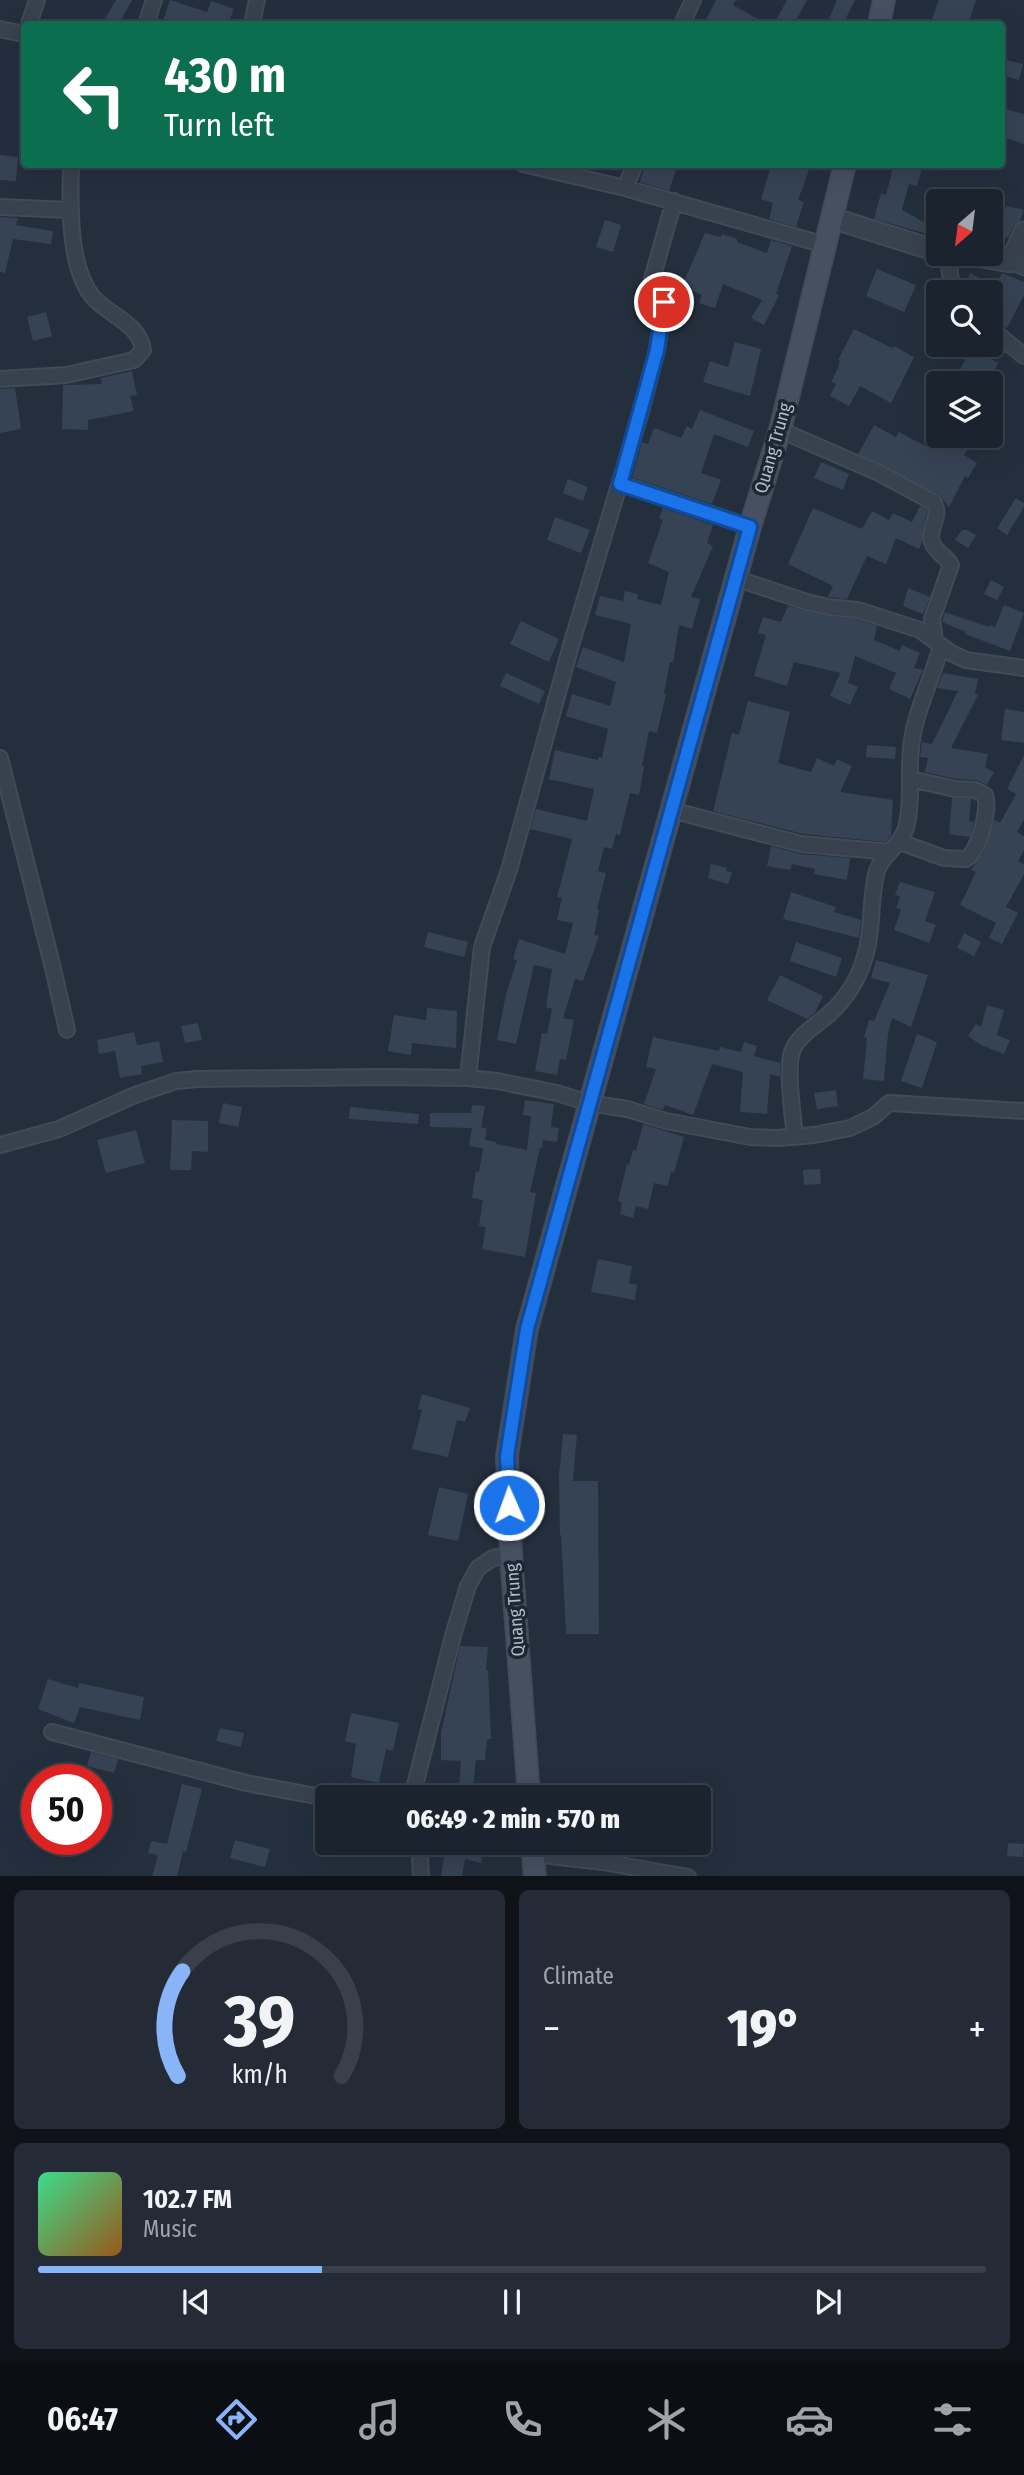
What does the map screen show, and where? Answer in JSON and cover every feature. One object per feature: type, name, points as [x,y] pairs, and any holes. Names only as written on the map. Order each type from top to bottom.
[{"type":"main road","points":[[879,21],[884,0]]},
{"type":"main road","name":"Quang Trung","points":[[528,1785],[511,1555],[507,1456],[527,1329],[750,527],[780,430],[844,168]]},
{"type":"main road","points":[[533,1855],[535,1876]]},
{"type":"street","points":[[30,21],[37,0]]},
{"type":"street","points":[[147,21],[154,0]]},
{"type":"street","points":[[253,21],[257,0]]},
{"type":"street","points":[[683,21],[693,0]]},
{"type":"street","points":[[0,29],[21,33]]},
{"type":"street","points":[[0,379],[66,374],[134,360],[141,354],[143,346],[134,331],[102,306],[84,284],[76,257],[71,210],[71,168]]},
{"type":"street","points":[[540,168],[674,201],[825,245]]},
{"type":"street","points":[[625,188],[633,168]]},
{"type":"street","points":[[468,1078],[482,947],[519,836],[572,642],[641,412],[662,327],[664,302],[652,279],[674,201]]},
{"type":"street","points":[[0,207],[71,210]]},
{"type":"street","points":[[832,218],[926,247]]},
{"type":"street","points":[[1017,265],[1024,232]]},
{"type":"street","points":[[1003,339],[1024,356]]},
{"type":"street","points":[[780,430],[891,478],[933,502],[937,515],[931,540],[933,546],[951,565],[932,620],[938,644],[914,731],[911,749],[911,806],[895,847],[877,870],[870,938],[865,957],[853,985],[832,1012],[799,1040],[792,1050],[790,1063],[795,1137]]},
{"type":"street","points":[[620,484],[750,527]]},
{"type":"street","points":[[736,578],[807,602],[858,610],[920,629],[951,653],[977,663],[1024,668]]},
{"type":"street","points":[[0,758],[67,1030]]},
{"type":"street","points":[[671,810],[801,844],[895,847],[944,859],[966,859],[975,851],[987,808],[985,795],[975,790],[955,789],[911,779]]},
{"type":"street","points":[[0,1145],[59,1129],[135,1095],[176,1081],[217,1078],[468,1078],[534,1087],[589,1103],[627,1109],[666,1121],[742,1136],[795,1137],[850,1128],[873,1117],[889,1103],[1024,1111]]},
{"type":"street","points":[[415,1785],[468,1586],[478,1568],[493,1558],[511,1555]]},
{"type":"street","points":[[52,1732],[246,1783],[315,1796]]},
{"type":"street","points":[[420,1855],[421,1876]]},
{"type":"street","points":[[568,1855],[682,1876]]},
{"type":"building","points":[[116,0],[132,0],[121,21],[104,21]]},
{"type":"building","points":[[170,0],[207,12],[211,1],[234,9],[230,19],[236,21],[163,21]]},
{"type":"building","points":[[716,0],[736,0],[733,5],[762,21],[728,19],[706,21]]},
{"type":"building","points":[[787,0],[807,0],[796,21],[776,21]]},
{"type":"building","points":[[837,0],[855,0],[844,21],[828,21]]},
{"type":"building","points":[[939,0],[976,0],[969,21],[931,21]]},
{"type":"building","points":[[1005,60],[1023,64],[1019,80],[1005,76]]},
{"type":"building","points":[[1005,109],[1024,114],[1024,144],[1005,137]]},
{"type":"building","points":[[0,155],[18,157],[16,181],[0,180]]},
{"type":"building","points":[[644,168],[677,168],[669,191],[640,182]]},
{"type":"building","points":[[771,168],[809,170],[798,200],[804,202],[796,227],[769,219],[773,203],[761,199]]},
{"type":"building","points":[[893,168],[922,168],[917,186],[909,184],[902,210],[926,223],[926,234],[874,219],[881,193],[886,195]]},
{"type":"building","points":[[1007,206],[1024,210],[1008,238],[1003,236],[1003,215]]},
{"type":"building","points":[[0,217],[18,218],[16,225],[53,231],[51,244],[13,239],[5,273],[0,272]]},
{"type":"building","points":[[605,220],[621,225],[613,252],[596,247]]},
{"type":"building","points":[[705,233],[721,237],[722,234],[767,253],[771,240],[792,246],[776,294],[779,295],[764,325],[751,318],[762,300],[723,284],[715,308],[699,303],[702,295],[682,286]]},
{"type":"building","points":[[877,269],[916,285],[904,312],[866,296]]},
{"type":"building","points":[[970,273],[983,280],[967,280]]},
{"type":"building","points":[[1002,273],[1024,282],[1024,295],[1007,328],[1003,325],[1003,280],[998,280]]},
{"type":"building","points":[[46,312],[52,336],[33,341],[27,317]]},
{"type":"building","points":[[854,329],[914,357],[891,403],[860,386],[849,406],[830,396],[836,384],[831,382],[838,368],[838,360]]},
{"type":"building","points":[[735,342],[761,349],[750,396],[703,382],[710,361],[728,367]]},
{"type":"building","points":[[967,357],[986,357],[998,363],[994,371],[959,371]]},
{"type":"building","points":[[132,371],[137,395],[130,396],[134,411],[88,420],[88,430],[62,429],[63,385],[102,384],[101,378]]},
{"type":"building","points":[[15,388],[21,429],[0,433],[0,389]]},
{"type":"building","points":[[700,410],[754,431],[748,447],[714,434],[701,473],[721,480],[712,504],[632,477],[642,442],[648,444],[654,428],[681,438],[687,426],[692,429]]},
{"type":"building","points":[[874,425],[896,437],[899,432],[926,448],[968,448],[964,455],[977,463],[968,478],[965,476],[949,507],[938,494],[858,454]]},
{"type":"building","points":[[821,462],[849,474],[843,490],[814,478]]},
{"type":"building","points":[[568,479],[588,487],[583,501],[563,493]]},
{"type":"building","points":[[1016,498],[1024,503],[1024,507],[1007,535],[997,528]]},
{"type":"building","points":[[920,506],[926,509],[927,513],[919,549],[896,538],[886,564],[867,556],[847,599],[828,597],[833,586],[788,564],[813,508],[862,529],[872,511],[889,520],[893,513],[912,522]]},
{"type":"building","points":[[663,508],[713,525],[707,543],[713,546],[691,597],[700,599],[692,629],[679,625],[657,733],[649,731],[639,795],[630,793],[620,835],[616,834],[612,849],[604,847],[598,871],[606,873],[594,935],[599,936],[583,981],[575,979],[563,1018],[574,1020],[566,1060],[560,1059],[557,1075],[535,1071],[542,1033],[547,1034],[552,1009],[546,1007],[552,969],[534,965],[516,1044],[497,1040],[506,994],[517,960],[513,959],[519,939],[565,954],[573,923],[557,920],[562,898],[557,897],[572,839],[530,829],[536,809],[587,821],[594,789],[549,779],[555,750],[598,760],[599,757],[602,758],[608,729],[566,716],[572,694],[610,706],[616,682],[576,667],[583,647],[624,662],[631,624],[595,615],[600,596],[623,601],[625,591],[638,594],[637,599],[661,605],[669,572],[648,563],[663,520],[659,518]]},
{"type":"building","points":[[555,517],[590,530],[581,553],[547,540]]},
{"type":"building","points":[[962,530],[976,535],[968,548],[955,540]]},
{"type":"building","points":[[991,580],[1004,587],[997,600],[984,594]]},
{"type":"building","points":[[908,588],[930,597],[923,614],[903,606]]},
{"type":"building","points":[[1004,605],[1024,613],[1010,651],[942,622],[945,612],[995,627]]},
{"type":"building","points":[[788,606],[826,616],[856,619],[877,626],[874,640],[900,651],[902,645],[920,653],[914,668],[923,670],[910,699],[889,689],[896,673],[855,656],[848,683],[858,687],[850,705],[830,696],[840,673],[794,662],[787,686],[754,676],[766,635],[758,633],[763,617],[781,622]]},
{"type":"building","points":[[521,621],[559,639],[549,662],[510,644]]},
{"type":"building","points":[[506,673],[545,691],[539,704],[500,686]]},
{"type":"building","points":[[943,673],[978,679],[975,693],[978,695],[951,748],[988,754],[985,767],[994,772],[987,785],[976,780],[956,779],[925,772],[928,758],[920,757],[922,742],[932,744],[958,691],[937,688]]},
{"type":"building","points":[[748,701],[790,712],[778,763],[811,772],[817,758],[834,766],[837,759],[852,766],[840,792],[893,800],[891,835],[886,842],[803,834],[713,811],[732,733],[739,735]]},
{"type":"building","points":[[1005,709],[1024,712],[1024,743],[1001,740]]},
{"type":"building","points":[[867,745],[896,747],[895,759],[866,757]]},
{"type":"building","points":[[1024,755],[1024,820],[1017,832],[1024,836],[1024,850],[1018,861],[1024,864],[1024,874],[1006,907],[1018,913],[1002,944],[989,938],[996,923],[960,905],[976,872],[971,870],[984,852],[994,820],[1000,823],[1016,794],[1007,789]]},
{"type":"building","points":[[952,798],[971,799],[969,821],[974,822],[970,837],[949,834]]},
{"type":"building","points":[[771,846],[800,854],[850,858],[847,880],[814,874],[815,869],[792,864],[790,870],[767,866]]},
{"type":"building","points":[[711,864],[732,872],[728,884],[708,878]]},
{"type":"building","points":[[900,882],[935,892],[925,921],[936,925],[929,943],[894,930],[901,910],[896,908],[900,897],[895,895]]},
{"type":"building","points":[[791,892],[836,907],[834,912],[861,920],[859,938],[783,919]]},
{"type":"building","points":[[428,932],[468,942],[464,957],[424,947]]},
{"type":"building","points":[[964,933],[981,942],[974,956],[957,948]]},
{"type":"building","points":[[796,942],[842,958],[836,977],[790,961]]},
{"type":"building","points":[[876,960],[928,975],[911,1027],[892,1018],[884,1081],[863,1079],[867,1038],[864,1037],[869,1020],[874,1021],[890,983],[871,978]]},
{"type":"building","points":[[780,975],[823,996],[815,1013],[807,1019],[767,1000]]},
{"type":"building","points":[[987,1005],[1004,1010],[997,1035],[1010,1040],[1004,1054],[981,1045],[968,1036],[976,1024],[981,1027]]},
{"type":"building","points":[[427,1008],[457,1011],[456,1048],[412,1043],[411,1055],[388,1051],[394,1015],[426,1020]]},
{"type":"building","points":[[198,1023],[202,1040],[185,1043],[181,1026]]},
{"type":"building","points":[[134,1032],[137,1045],[159,1041],[163,1062],[141,1066],[142,1074],[120,1078],[115,1051],[99,1054],[97,1040]]},
{"type":"building","points":[[917,1034],[937,1042],[922,1088],[901,1081]]},
{"type":"building","points":[[653,1037],[719,1051],[720,1047],[741,1052],[744,1042],[757,1046],[754,1056],[780,1063],[780,1077],[770,1074],[767,1114],[740,1112],[743,1072],[712,1064],[693,1115],[665,1105],[663,1110],[644,1104],[656,1069],[646,1067]]},
{"type":"building","points":[[836,1090],[838,1106],[817,1109],[814,1093]]},
{"type":"building","points":[[525,1100],[554,1104],[551,1127],[559,1128],[557,1142],[543,1140],[540,1148],[530,1192],[536,1193],[525,1257],[482,1249],[486,1227],[479,1226],[483,1200],[472,1198],[483,1148],[469,1146],[472,1128],[430,1127],[430,1113],[471,1113],[472,1105],[485,1106],[481,1127],[487,1129],[485,1140],[527,1150],[531,1116],[523,1115]]},
{"type":"building","points":[[223,1103],[242,1107],[238,1127],[219,1123]]},
{"type":"building","points":[[350,1107],[419,1114],[418,1124],[349,1119]]},
{"type":"building","points":[[172,1120],[208,1121],[208,1152],[192,1151],[191,1170],[170,1170]]},
{"type":"building","points":[[643,1124],[684,1137],[668,1186],[654,1183],[648,1209],[636,1206],[633,1218],[620,1214],[622,1203],[618,1201],[627,1164],[629,1165],[633,1150],[636,1151]]},
{"type":"building","points":[[136,1130],[145,1163],[106,1173],[97,1140]]},
{"type":"building","points":[[820,1169],[821,1184],[804,1185],[803,1170]]},
{"type":"building","points":[[598,1259],[632,1266],[629,1283],[637,1285],[635,1300],[591,1292]]},
{"type":"building","points":[[422,1394],[470,1408],[465,1422],[457,1420],[448,1457],[412,1449],[422,1410],[418,1409]]},
{"type":"building","points":[[563,1434],[577,1435],[573,1481],[598,1481],[599,1634],[566,1634],[559,1475]]},
{"type":"building","points":[[439,1487],[468,1494],[458,1541],[428,1535]]},
{"type":"building","points":[[460,1646],[488,1647],[486,1670],[491,1739],[487,1739],[485,1760],[476,1760],[473,1785],[459,1785],[461,1761],[441,1760],[441,1733]]},
{"type":"building","points":[[48,1679],[78,1688],[79,1683],[144,1697],[140,1720],[80,1707],[74,1723],[38,1709]]},
{"type":"building","points":[[351,1713],[399,1723],[393,1751],[386,1749],[379,1783],[351,1777],[356,1744],[345,1741]]},
{"type":"building","points":[[220,1728],[244,1733],[241,1747],[216,1741]]},
{"type":"building","points":[[91,1752],[118,1759],[114,1773],[112,1764],[88,1764]]},
{"type":"building","points":[[182,1784],[202,1789],[177,1876],[152,1876],[158,1855],[148,1853],[151,1841],[167,1844]]},
{"type":"building","points":[[235,1840],[270,1849],[265,1867],[230,1858]]},
{"type":"building","points":[[1008,1843],[1024,1844],[1023,1857],[1007,1856]]},
{"type":"building","points":[[444,1855],[486,1855],[482,1856],[481,1863],[465,1859],[462,1876],[441,1876]]},
{"type":"route","points":[[509,1505],[507,1456],[527,1329],[750,527],[620,484],[657,350],[664,302]]}]
